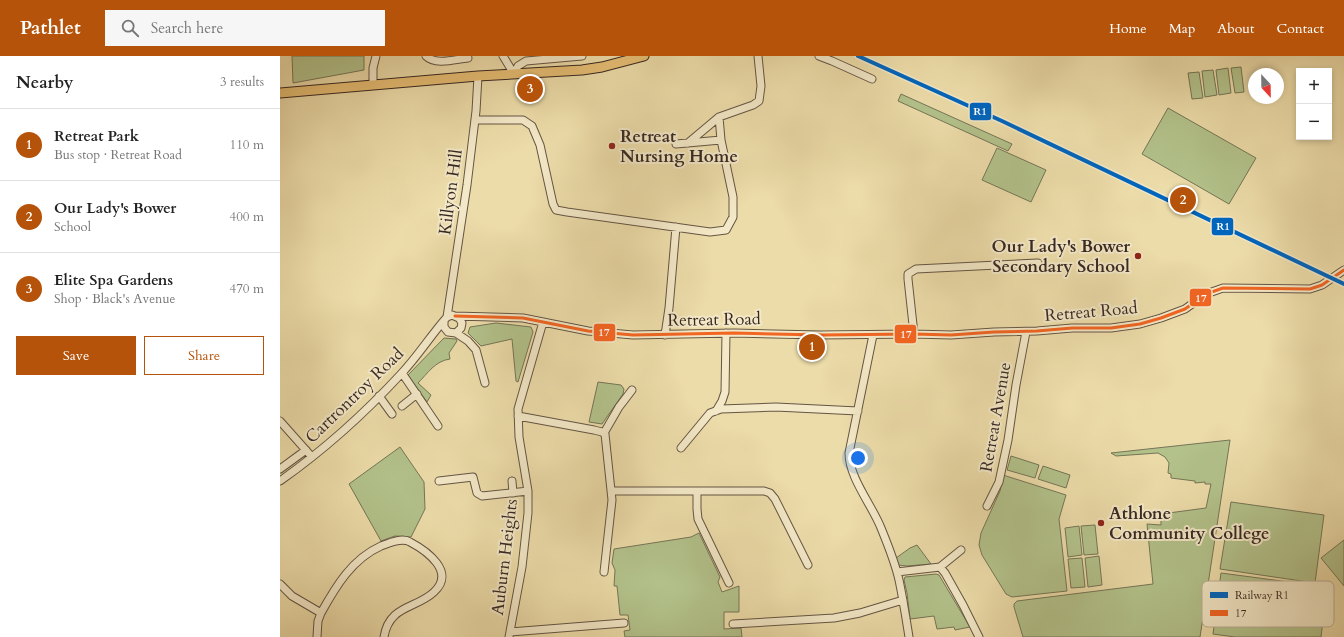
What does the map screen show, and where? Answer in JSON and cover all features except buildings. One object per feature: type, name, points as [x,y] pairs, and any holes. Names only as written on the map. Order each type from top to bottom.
[{"type":"main road","points":[[280,93],[478,76],[582,70],[602,67],[644,56]]},
{"type":"street","points":[[373,85],[373,68],[376,56]]},
{"type":"street","points":[[426,56],[431,60],[436,61],[468,58]]},
{"type":"street","points":[[503,56],[514,74]]},
{"type":"street","points":[[514,74],[518,66],[526,61],[582,56]]},
{"type":"street","points":[[688,143],[719,117],[753,105],[759,101],[761,86],[758,56]]},
{"type":"street","points":[[819,56],[872,79]]},
{"type":"street","name":"Killyon Hill","points":[[449,316],[475,120],[478,76]]},
{"type":"street","points":[[475,120],[523,120],[532,126],[540,145],[553,204],[556,210],[710,232],[726,230],[733,217],[733,197],[721,140],[719,117]]},
{"type":"street","points":[[676,144],[721,140]]},
{"type":"street","points":[[665,335],[674,262],[676,227]]},
{"type":"street","points":[[914,334],[908,279],[908,274],[912,271],[1038,263]]},
{"type":"street","name":"Retreat Road","points":[[449,316],[466,315],[479,317],[523,318],[603,333],[665,335],[726,333],[820,335],[914,334],[951,338],[994,332],[1026,332],[1072,328],[1111,328],[1140,324],[1185,309],[1206,294],[1223,288],[1310,289],[1322,284],[1344,270]]},
{"type":"street","points":[[459,327],[451,333],[444,328],[449,316],[459,318],[459,327],[478,353],[485,383]]},
{"type":"street","name":"Cartrontroy Road","points":[[280,481],[338,436],[379,396],[402,373],[449,316]]},
{"type":"street","name":"Retreat Road","points":[[459,327],[479,317]]},
{"type":"street","name":"Auburn Heights","points":[[543,322],[520,402],[518,416],[519,437],[528,491],[528,513],[525,543],[509,634],[624,623]]},
{"type":"street","name":"Cartrontroy Road","points":[[427,343],[447,331]]},
{"type":"street","name":"Retreat Avenue","points":[[987,506],[999,482],[1008,440],[1026,332]]},
{"type":"street","points":[[716,411],[725,392],[726,333]]},
{"type":"street","points":[[873,335],[849,453],[849,460],[862,491],[879,523],[897,572],[909,637]]},
{"type":"street","points":[[402,373],[438,426]]},
{"type":"street","points":[[604,433],[632,390]]},
{"type":"street","points":[[379,396],[395,412],[417,394]]},
{"type":"street","points":[[681,448],[710,413],[716,411],[731,408],[776,407],[858,411]]},
{"type":"street","points":[[518,416],[604,433],[607,439],[612,491],[604,572]]},
{"type":"street","points":[[280,421],[312,457]]},
{"type":"street","points":[[280,469],[306,450]]},
{"type":"street","points":[[440,481],[473,477],[478,493],[482,496],[528,491]]},
{"type":"street","points":[[512,481],[513,493]]},
{"type":"street","points":[[612,491],[758,491],[770,493],[775,499],[808,565]]},
{"type":"street","points":[[697,491],[698,519],[729,583]]},
{"type":"street","points":[[317,637],[320,613],[343,578],[360,559],[368,553],[388,543],[407,540],[424,550],[436,562],[441,573],[441,581],[434,593],[398,613],[389,622],[384,637]]},
{"type":"street","points":[[897,572],[940,567],[961,550]]},
{"type":"street","points":[[940,567],[963,605],[979,637]]},
{"type":"street","points":[[280,584],[292,596],[320,613]]},
{"type":"street","points":[[733,624],[834,618],[903,600]]},
{"type":"green space","points":[[292,56],[364,56],[364,70],[293,83]]},
{"type":"green space","points":[[1241,67],[1244,92],[1235,93],[1231,68]]},
{"type":"green space","points":[[1228,68],[1231,93],[1219,95],[1216,70]]},
{"type":"green space","points":[[1213,70],[1217,95],[1205,97],[1202,71]]},
{"type":"green space","points":[[1199,72],[1203,98],[1192,99],[1188,73]]},
{"type":"green space","points":[[901,94],[1012,144],[1008,151],[898,101]]},
{"type":"green space","points":[[1168,108],[1256,158],[1229,204],[1142,154]]},
{"type":"green space","points":[[997,148],[1046,170],[1031,202],[982,180]]},
{"type":"green space","points":[[496,323],[531,327],[533,332],[518,382],[516,381],[512,339],[481,346],[468,333],[470,327]]},
{"type":"green space","points":[[444,338],[456,339],[457,341],[449,353],[450,359],[436,365],[418,383],[431,395],[427,402],[408,375]]},
{"type":"green space","points":[[598,382],[621,385],[624,389],[623,394],[602,424],[589,422]]},
{"type":"green space","points":[[1230,440],[1209,581],[1202,581],[1202,624],[1200,637],[1023,637],[1014,607],[1014,604],[1017,601],[1153,584],[1147,524],[1161,525],[1161,514],[1206,508],[1211,484],[1205,484],[1205,482],[1195,483],[1195,481],[1171,478],[1171,474],[1168,473],[1169,463],[1165,457],[1158,453],[1116,456],[1111,453]]},
{"type":"green space","points":[[400,447],[424,482],[425,509],[411,537],[395,536],[381,541],[349,484]]},
{"type":"green space","points":[[1011,456],[1039,465],[1035,478],[1007,470]]},
{"type":"green space","points":[[1043,466],[1070,475],[1066,488],[1038,479]]},
{"type":"green space","points":[[1003,475],[1066,495],[1059,519],[1067,591],[1012,597],[1006,594],[982,555],[979,545],[981,533],[1000,491]]},
{"type":"green space","points":[[1231,502],[1324,515],[1315,581],[1301,581],[1220,569]]},
{"type":"green space","points":[[1095,525],[1098,554],[1084,555],[1081,526]]},
{"type":"green space","points":[[1079,526],[1082,555],[1068,557],[1065,528]]},
{"type":"green space","points":[[699,533],[720,577],[718,582],[722,592],[739,586],[739,612],[724,612],[724,629],[741,628],[742,637],[625,637],[624,631],[630,630],[628,615],[620,615],[617,586],[614,586],[615,570],[612,563],[614,549],[691,537]]},
{"type":"green space","points":[[1344,540],[1344,586],[1321,558]]},
{"type":"green space","points":[[917,545],[931,564],[907,566],[898,565],[896,558]]},
{"type":"green space","points":[[1099,556],[1102,585],[1088,587],[1085,558]]},
{"type":"green space","points":[[1082,558],[1085,587],[1071,588],[1068,559]]},
{"type":"green space","points":[[1221,573],[1282,581],[1220,581]]},
{"type":"green space","points":[[939,575],[970,627],[955,630],[954,627],[937,629],[934,616],[910,619],[904,580],[905,577]]},
{"type":"green space","points":[[1214,627],[1322,627],[1321,637],[1235,637],[1213,634]]},
{"type":"rail line","name":"R1","points":[[858,56],[1002,121],[1344,284]]},
{"type":"transit line","name":"17","points":[[455,316],[523,318],[588,331],[633,335],[734,333],[820,335],[951,335],[1072,328],[1111,328],[1140,324],[1161,318],[1185,309],[1206,294],[1223,288],[1310,289],[1322,285],[1344,270]]},
{"type":"place","name":"Elite Spa Gardens","points":[[530,89]]},
{"type":"place","name":"Retreat Nursing Home","points":[[612,146]]},
{"type":"place","name":"Our Lady's Bower","points":[[1183,200]]},
{"type":"place","name":"Our Lady's Bower Secondary School","points":[[1138,256]]},
{"type":"place","name":"Retreat Park","points":[[812,347]]},
{"type":"place","name":"Athlone Community College","points":[[1101,523]]}]
